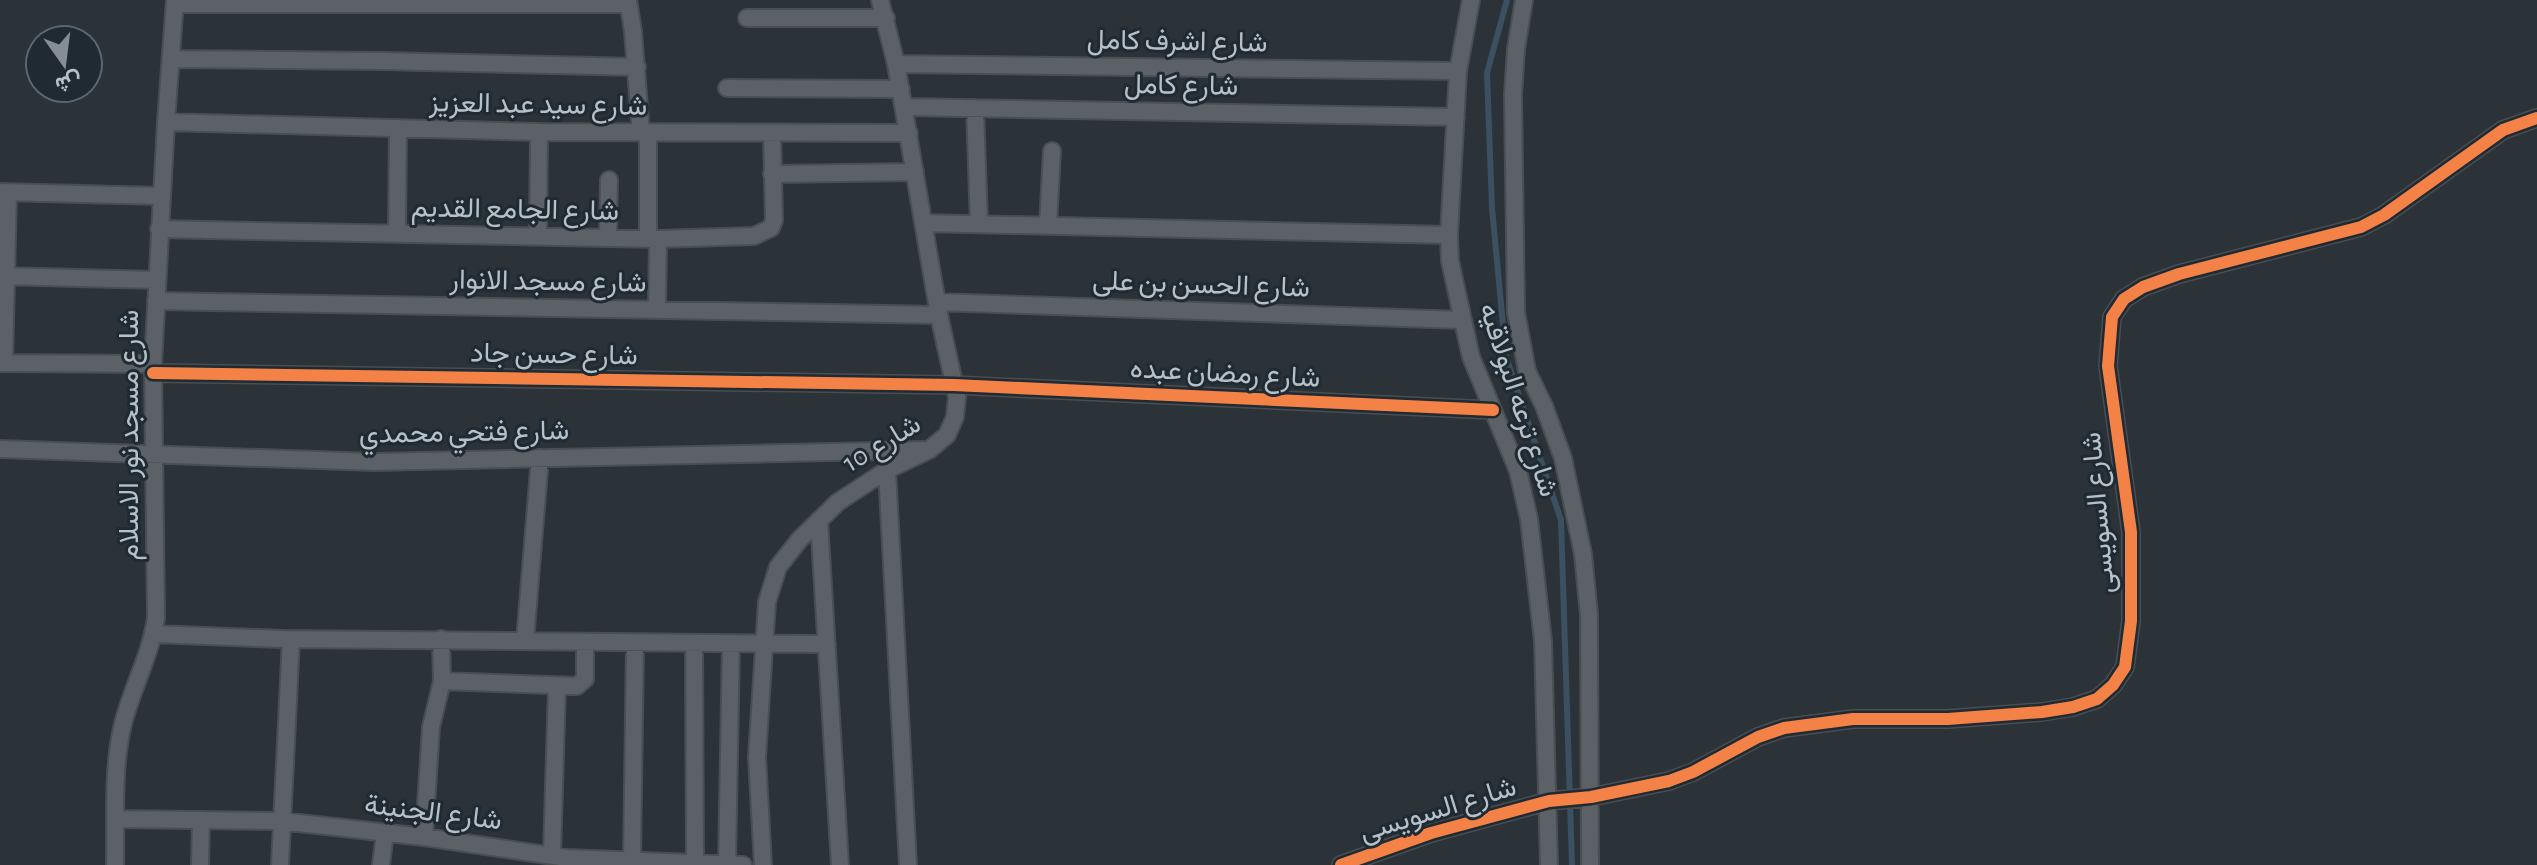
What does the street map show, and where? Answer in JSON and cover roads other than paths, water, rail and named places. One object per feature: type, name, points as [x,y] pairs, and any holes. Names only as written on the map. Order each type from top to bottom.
[{"type":"street","name":"شارع 10","points":[[763,865],[757,757],[767,602],[778,567],[838,502],[887,470],[929,450],[947,435],[955,417],[954,385],[909,133],[880,0]]},
{"type":"street","name":"شارع ترعه البولاقيه","points":[[1471,0],[1458,71],[1450,261],[1471,357],[1518,471],[1529,519],[1543,641],[1553,801],[1549,865]]},
{"type":"street","name":"شارع ترعه البولاقيه","points":[[1524,0],[1513,95],[1516,312],[1527,371],[1563,458],[1583,554],[1589,615],[1590,865]]},
{"type":"street","points":[[175,2],[628,2],[644,133],[657,310]]},
{"type":"street","name":"شارع مسجد نور الاسلام","points":[[115,865],[122,727],[154,634],[157,595],[153,368],[175,2]]},
{"type":"street","points":[[747,18],[886,18]]},
{"type":"street","points":[[171,59],[637,67]]},
{"type":"street","name":"شارع اشرف كامل","points":[[896,64],[1458,71]]},
{"type":"street","points":[[727,88],[901,89]]},
{"type":"street","name":"شارع كامل","points":[[904,107],[1456,117]]},
{"type":"street","points":[[975,108],[979,224]]},
{"type":"street","name":"شارع السويسى","points":[[1341,865],[1431,833],[1553,801],[1669,781],[1693,772],[1758,737],[1784,728],[1853,719],[1948,719],[2042,712],[2097,699],[2113,685],[2125,667],[2131,621],[2131,532],[2108,366],[2112,317],[2124,299],[2143,287],[2179,274],[2361,227],[2384,215],[2503,130],[2537,118]]},
{"type":"street","name":"شارع سيد عبد العزيز","points":[[166,122],[539,132],[909,133]]},
{"type":"street","points":[[397,234],[398,128]]},
{"type":"street","points":[[538,236],[539,132]]},
{"type":"street","name":"شارع الجامع القديم","points":[[159,229],[608,238],[763,233],[771,228],[774,220],[772,133]]},
{"type":"street","points":[[1048,226],[1052,151]]},
{"type":"street","points":[[772,174],[915,172]]},
{"type":"street","points":[[608,238],[609,180]]},
{"type":"street","points":[[2,363],[4,193],[161,196]]},
{"type":"street","points":[[924,223],[1449,235]]},
{"type":"street","points":[[3,276],[157,280]]},
{"type":"street","name":"شارع مسجد الانوار","points":[[156,301],[657,310],[938,309]]},
{"type":"street","name":"شارع الحسن بن على","points":[[938,309],[1462,320]]},
{"type":"street","name":"شارع حسن جاد","points":[[2,363],[954,385]]},
{"type":"street","name":"شارع رمضان عبده","points":[[954,385],[1493,410]]},
{"type":"street","name":"شارع فتحي محمدي","points":[[0,449],[374,462],[929,450]]},
{"type":"street","points":[[525,641],[540,458]]},
{"type":"street","points":[[887,470],[908,865]]},
{"type":"street","points":[[819,520],[840,865]]},
{"type":"street","points":[[154,634],[291,639],[827,644]]},
{"type":"street","points":[[280,865],[291,639]]},
{"type":"street","points":[[424,837],[431,727],[442,681],[441,639]]},
{"type":"street","points":[[442,681],[577,686],[585,679],[585,642]]},
{"type":"street","points":[[632,861],[635,643]]},
{"type":"street","points":[[694,644],[695,863]]},
{"type":"street","points":[[727,864],[731,644]]},
{"type":"street","points":[[552,855],[557,686]]},
{"type":"street","name":"شارع الجنينة","points":[[116,819],[281,821],[552,855],[743,865]]},
{"type":"street","points":[[200,865],[201,820]]},
{"type":"street","points":[[381,865],[385,833]]},
{"type":"waterway","points":[[1507,0],[1487,73],[1492,208],[1506,357],[1561,520],[1572,865]]}]
